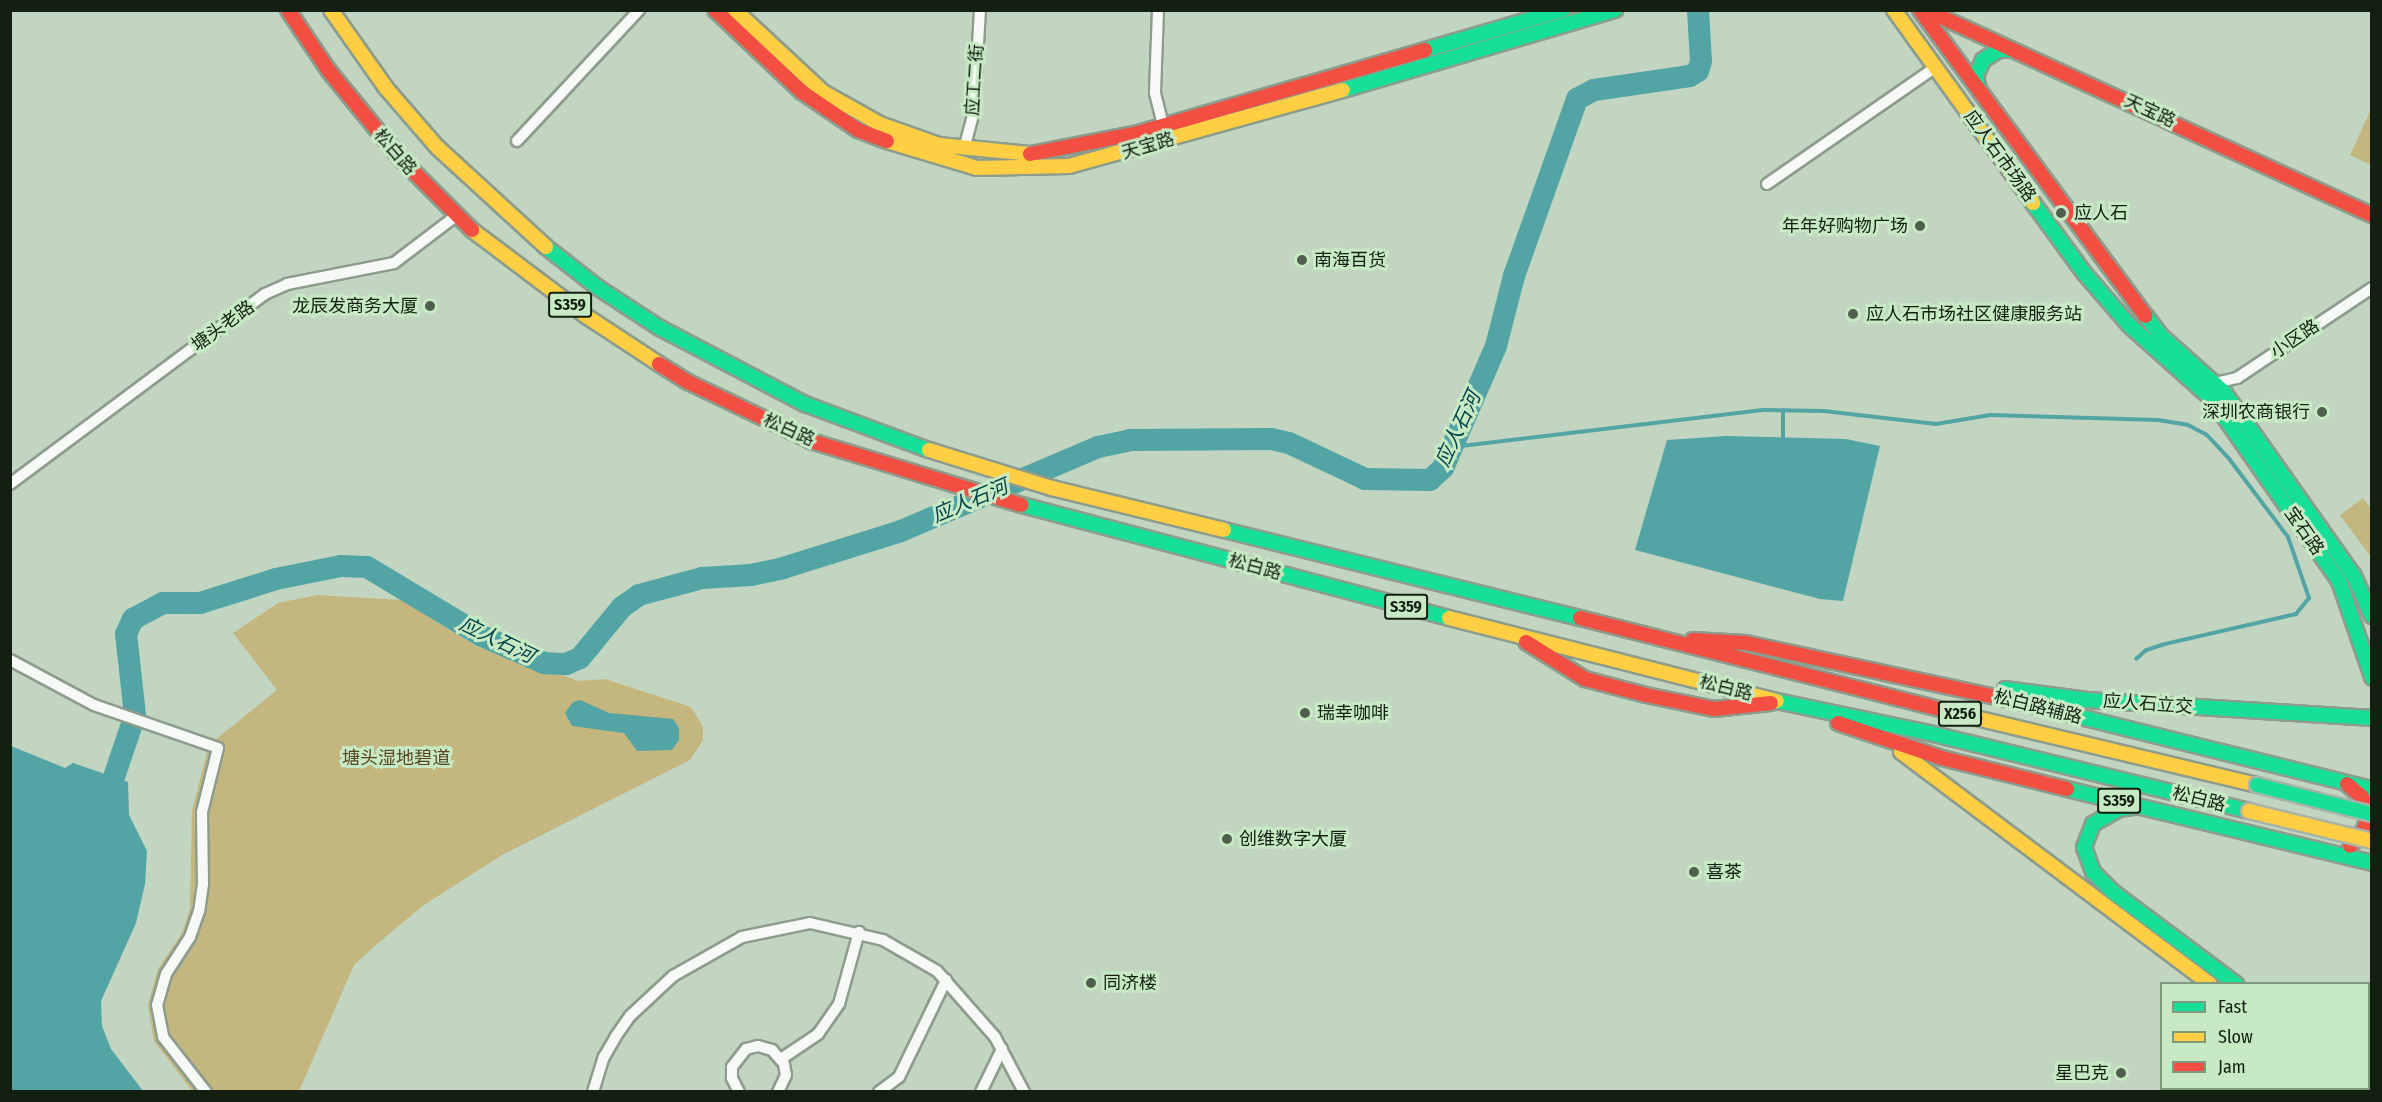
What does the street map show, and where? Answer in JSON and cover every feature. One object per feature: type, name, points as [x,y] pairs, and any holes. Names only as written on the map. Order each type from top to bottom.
[{"type":"main road","name":"松白路","points":[[288,10],[363,116],[456,216],[586,316],[687,382],[811,441],[1020,504],[1513,634],[1787,704],[2372,841]]},
{"type":"main road","name":"松白路","points":[[331,10],[386,88],[437,147],[499,208],[597,287],[660,328],[804,404],[968,464],[1052,488],[1665,639],[1741,662],[2372,814]]},
{"type":"main road","name":"天宝路","points":[[715,10],[802,92],[858,130],[936,158],[977,168],[1022,170],[1069,166],[1123,154],[1615,10]]},
{"type":"main road","name":"天宝路","points":[[735,10],[824,92],[849,109],[908,136],[964,149],[1036,154],[1096,144],[1163,126],[1563,10]]},
{"type":"main road","name":"应人石市场路","points":[[1920,10],[2156,341],[2215,383]]},
{"type":"main road","name":"天宝路","points":[[1926,10],[2372,215]]},
{"type":"main road","name":"应人石市场路","points":[[1894,11],[2085,274],[2156,341],[2211,398]]},
{"type":"main road","points":[[1981,94],[1976,76],[1983,60],[1999,50],[2016,51]]},
{"type":"main road","name":"宝石路","points":[[2215,383],[2354,576],[2372,616]]},
{"type":"main road","name":"宝石路","points":[[2211,398],[2339,581],[2372,677]]},
{"type":"main road","points":[[1513,634],[1579,675],[1618,688],[1714,709],[1787,704]]},
{"type":"main road","name":"松白路辅路","points":[[1665,639],[1746,643],[1927,679],[2372,789]]},
{"type":"main road","name":"应人石立交","points":[[1927,679],[2087,700],[2372,718]]},
{"type":"main road","name":"S359","points":[[1787,704],[1869,735],[1942,758],[2372,863]]},
{"type":"main road","name":"S359","points":[[1869,735],[1941,778],[2207,982]]},
{"type":"main road","points":[[2344,782],[2372,780]]},
{"type":"main road","points":[[2325,852],[2349,847],[2358,840],[2367,819],[2362,797],[2344,782]]},
{"type":"main road","points":[[2138,806],[2119,809],[2093,824],[2086,837],[2086,860],[2113,892],[2233,982]]},
{"type":"street","points":[[517,141],[639,10]]},
{"type":"street","name":"应工二街","points":[[964,149],[974,111],[980,10]]},
{"type":"street","points":[[1158,10],[1155,93],[1163,126]]},
{"type":"street","points":[[1767,184],[1936,67]]},
{"type":"street","name":"塘头老路","points":[[10,484],[266,294],[288,284],[394,263],[456,216]]},
{"type":"street","name":"小区路","points":[[2215,383],[2237,378],[2372,288]]},
{"type":"street","points":[[10,660],[94,705],[218,748],[202,812],[203,884],[200,911],[190,937],[163,982],[157,1005],[163,1037],[206,1092]]},
{"type":"street","points":[[593,1092],[604,1057],[630,1016],[695,960],[742,937],[790,925],[828,924],[859,932],[903,948],[946,980],[1002,1048],[1024,1092]]},
{"type":"street","points":[[781,1059],[818,1034],[839,1004],[859,932]]},
{"type":"street","points":[[879,1092],[899,1077],[946,980]]},
{"type":"street","points":[[740,1092],[732,1078],[732,1067],[746,1049],[763,1047],[781,1059],[786,1075],[778,1092]]},
{"type":"street","points":[[981,1092],[1002,1048]]},
{"type":"green space","points":[[2371,109],[2372,165],[2350,155]]},
{"type":"green space","points":[[2363,498],[2371,509],[2371,557],[2340,515]]},
{"type":"green space","name":"塘头湿地碧道","points":[[317,595],[402,600],[476,646],[579,681],[605,679],[691,707],[703,727],[703,740],[690,760],[502,855],[424,905],[377,944],[354,965],[299,1091],[193,1092],[154,1041],[148,1005],[158,969],[182,933],[190,909],[192,811],[209,745],[277,690],[233,633],[278,603]]},
{"type":"water","points":[[1726,436],[1846,439],[1880,446],[1843,601],[1820,599],[1635,550],[1667,440]]},
{"type":"water","points":[[580,700],[609,713],[673,719],[679,728],[679,740],[672,750],[637,751],[624,733],[572,726],[565,713],[573,702]]},
{"type":"water","points":[[11,746],[65,768],[73,763],[128,782],[129,815],[147,851],[145,884],[136,923],[101,1001],[102,1026],[111,1049],[143,1091],[11,1091]]},
{"type":"waterway","name":"应人石河","points":[[114,777],[135,715],[126,634],[133,619],[163,603],[200,603],[276,579],[341,566],[367,567],[482,636],[544,663],[566,664],[580,658],[622,607],[639,595],[702,578],[751,575],[783,568],[901,531],[1098,447],[1130,440],[1271,439],[1289,443],[1365,479],[1430,480],[1443,468],[1496,346],[1514,276],[1577,99],[1594,90],[1690,76],[1698,71],[1701,61],[1698,10]]},
{"type":"waterway","points":[[1453,447],[1763,410],[1824,411],[1936,424],[1990,415],[2158,420],[2188,425],[2207,435],[2230,460],[2288,537],[2309,598],[2296,614],[2165,644],[2146,650],[2136,659]]},
{"type":"waterway","points":[[1783,410],[1783,437]]},
{"type":"traffic: fast","points":[[1425,50],[1563,10]]},
{"type":"traffic: fast","points":[[1343,90],[1615,10]]},
{"type":"traffic: fast","points":[[1979,90],[1976,76],[1983,60],[1999,50],[2011,50]]},
{"type":"traffic: fast","points":[[2033,203],[2085,274],[2129,325],[2211,398],[2339,581],[2372,677]]},
{"type":"traffic: fast","points":[[546,247],[597,287],[660,328],[805,404],[929,450]]},
{"type":"traffic: fast","points":[[2146,316],[2161,336],[2224,392],[2354,576],[2372,616]]},
{"type":"traffic: fast","points":[[1022,505],[1449,618]]},
{"type":"traffic: fast","points":[[1224,530],[1580,618]]},
{"type":"traffic: fast","points":[[2005,689],[2087,700],[2372,718]]},
{"type":"traffic: fast","points":[[1777,701],[1929,733],[2249,811]]},
{"type":"traffic: fast","points":[[2024,703],[2372,789]]},
{"type":"traffic: fast","points":[[2257,785],[2372,814]]},
{"type":"traffic: fast","points":[[2067,789],[2372,863]]},
{"type":"traffic: fast","points":[[2133,807],[2119,809],[2093,824],[2084,847],[2093,872],[2113,892],[2233,982]]},
{"type":"traffic: slow","points":[[331,10],[386,88],[437,147],[546,247]]},
{"type":"traffic: slow","points":[[735,10],[823,92],[880,124],[939,145],[1030,154]]},
{"type":"traffic: slow","points":[[1894,10],[2033,203]]},
{"type":"traffic: slow","points":[[887,141],[977,168],[1069,166],[1343,90]]},
{"type":"traffic: slow","points":[[472,230],[586,316],[659,364]]},
{"type":"traffic: slow","points":[[929,450],[1052,488],[1224,530]]},
{"type":"traffic: slow","points":[[1449,618],[1777,701]]},
{"type":"traffic: slow","points":[[1976,718],[2257,785]]},
{"type":"traffic: slow","points":[[1901,752],[2207,982]]},
{"type":"traffic: slow","points":[[2249,811],[2372,841]]},
{"type":"traffic: jam","points":[[288,10],[329,71],[400,158],[472,230]]},
{"type":"traffic: jam","points":[[715,10],[802,92],[858,130],[887,141]]},
{"type":"traffic: jam","points":[[1920,10],[2146,316]]},
{"type":"traffic: jam","points":[[1926,10],[2372,215]]},
{"type":"traffic: jam","points":[[1030,154],[1138,133],[1425,50]]},
{"type":"traffic: jam","points":[[659,364],[688,382],[811,441],[1022,505]]},
{"type":"traffic: jam","points":[[1580,618],[1976,718]]},
{"type":"traffic: jam","points":[[1693,640],[1746,643],[2024,703]]},
{"type":"traffic: jam","points":[[1526,642],[1585,679],[1646,695],[1714,709],[1771,703]]},
{"type":"traffic: jam","points":[[1838,723],[1942,758],[2067,789]]},
{"type":"traffic: jam","points":[[2347,784],[2362,797],[2367,819],[2364,830],[2350,846]]},
{"type":"place","name":"应人石","points":[[2061,213]]},
{"type":"place","name":"年年好购物广场","points":[[1920,226]]},
{"type":"place","name":"南海百货","points":[[1302,260]]},
{"type":"place","name":"龙辰发商务大厦","points":[[430,306]]},
{"type":"place","name":"应人石市场社区健康服务站","points":[[1853,314]]},
{"type":"place","name":"深圳农商银行","points":[[2322,412]]},
{"type":"place","name":"瑞幸咖啡","points":[[1305,713]]},
{"type":"place","name":"创维数字大厦","points":[[1227,839]]},
{"type":"place","name":"喜茶","points":[[1694,872]]},
{"type":"place","name":"同济楼","points":[[1091,983]]},
{"type":"place","name":"星巴克","points":[[2121,1073]]}]
